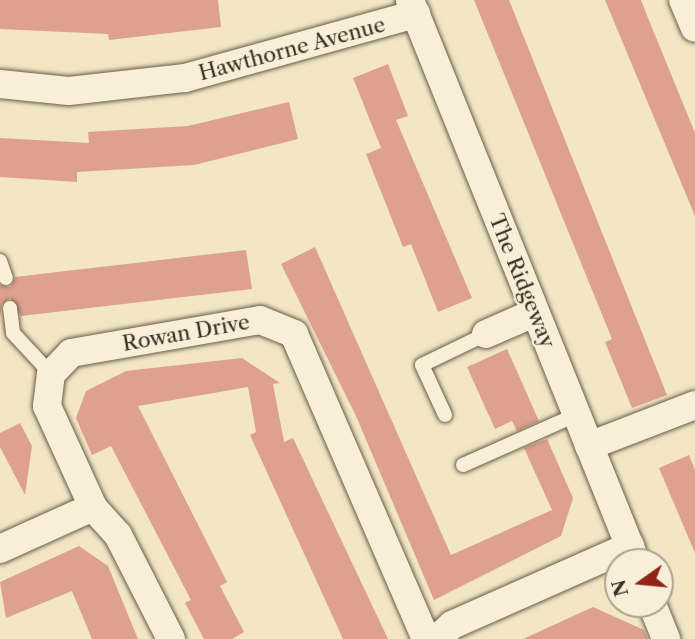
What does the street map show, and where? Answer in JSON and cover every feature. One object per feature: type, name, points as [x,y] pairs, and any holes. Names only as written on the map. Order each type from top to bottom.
[{"type":"street","points":[[683,0],[695,28]]},
{"type":"street","name":"Hawthorne Avenue","points":[[0,84],[69,91],[186,78],[413,7]]},
{"type":"street","name":"The Ridgeway","points":[[413,7],[631,548]]},
{"type":"street","points":[[486,334],[534,313]]},
{"type":"street","name":"Rowan Drive","points":[[51,374],[71,353],[261,320],[293,334],[426,639]]},
{"type":"street","points":[[51,374],[47,406],[93,507],[118,535],[171,639]]},
{"type":"street","points":[[589,446],[695,405]]},
{"type":"street","points":[[0,549],[93,507]]},
{"type":"street","points":[[437,639],[452,625],[604,565]]},
{"type":"street","points":[[658,618],[666,639]]},
{"type":"lane","points":[[0,261],[6,278]]},
{"type":"lane","points":[[10,308],[13,333],[51,374]]},
{"type":"lane","points":[[445,415],[422,365],[486,334]]},
{"type":"lane","points":[[463,465],[576,415]]},
{"type":"building","points":[[0,0],[218,0],[221,27],[109,40],[108,34],[0,29]]},
{"type":"building","points":[[474,0],[509,0],[667,395],[632,408],[605,342],[612,339]]},
{"type":"building","points":[[605,0],[641,0],[695,133],[695,216]]},
{"type":"building","points":[[388,64],[408,116],[396,120],[472,298],[438,312],[411,244],[403,247],[366,154],[381,148],[353,78]]},
{"type":"building","points":[[289,102],[298,139],[194,165],[77,172],[77,182],[0,177],[0,138],[89,143],[88,132],[188,126]]},
{"type":"building","points":[[315,247],[451,555],[552,510],[524,448],[547,439],[573,498],[561,536],[434,600],[356,416],[281,264]]},
{"type":"building","points":[[246,250],[252,289],[21,316],[10,298],[2,304],[0,318],[0,285],[10,287],[15,277]]},
{"type":"building","points":[[507,349],[539,421],[517,431],[512,421],[495,429],[467,367]]},
{"type":"building","points":[[242,358],[280,383],[273,384],[284,442],[293,438],[388,639],[343,639],[250,435],[256,432],[248,387],[138,406],[227,582],[220,586],[244,632],[232,639],[204,639],[185,603],[191,600],[111,446],[92,455],[76,418],[86,391],[126,371]]},
{"type":"building","points":[[20,423],[32,446],[25,495],[0,447],[0,433]]},
{"type":"building","points":[[689,455],[695,470],[695,553],[659,468]]},
{"type":"building","points":[[79,546],[108,566],[138,639],[92,639],[72,591],[6,618],[0,582]]},
{"type":"building","points":[[593,607],[604,612],[604,618],[617,618],[644,630],[648,639],[523,639]]}]
